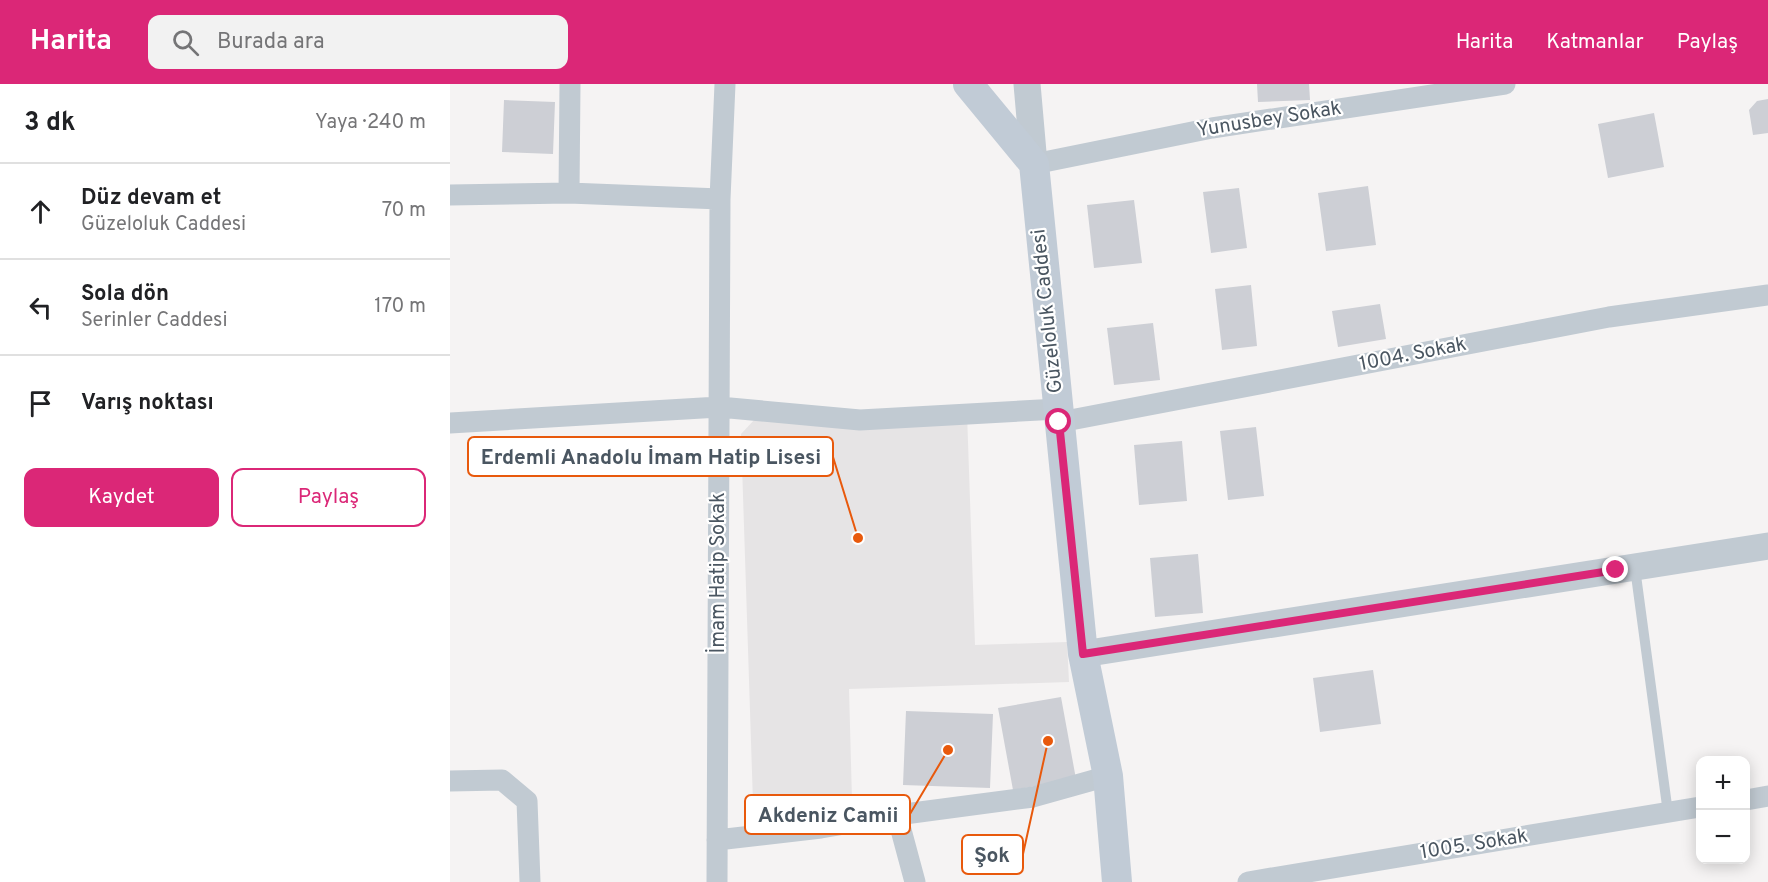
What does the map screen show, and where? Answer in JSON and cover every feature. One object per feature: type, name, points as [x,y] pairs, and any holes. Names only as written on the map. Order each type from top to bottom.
[{"type":"main road","points":[[968,84],[1034,164]]},
{"type":"main road","name":"Güzeloluk Caddesi","points":[[1034,164],[1083,654],[1107,776],[1117,882]]},
{"type":"street","points":[[569,193],[570,84]]},
{"type":"street","name":"İmam Hatip Sokak","points":[[717,882],[720,199],[725,84]]},
{"type":"street","points":[[1027,84],[1034,164]]},
{"type":"street","name":"Yunusbey Sokak","points":[[1034,164],[1212,128],[1505,84]]},
{"type":"street","points":[[450,195],[569,193],[720,199]]},
{"type":"street","name":"1004. Sokak","points":[[450,423],[719,407],[860,420],[1059,416],[1609,317],[1768,295]]},
{"type":"street","points":[[1083,654],[1768,546]]},
{"type":"street","points":[[717,840],[821,828],[897,815],[1033,797],[1107,776]]},
{"type":"street","points":[[450,781],[502,780],[527,801],[530,882]]},
{"type":"street","points":[[1750,799],[1768,796]]},
{"type":"street","name":"1005. Sokak","points":[[1248,882],[1696,808]]},
{"type":"street","points":[[897,815],[915,882]]},
{"type":"lane","points":[[1635,567],[1668,813]]},
{"type":"shaded area","points":[[967,413],[975,645],[1067,642],[1069,682],[849,689],[852,800],[753,803],[741,434],[755,419]]},
{"type":"building","points":[[1257,84],[1309,84],[1310,100],[1258,102]]},
{"type":"building","points":[[1768,99],[1768,133],[1753,135],[1749,110],[1757,101]]},
{"type":"building","points":[[504,100],[555,102],[553,154],[502,152]]},
{"type":"building","points":[[1654,113],[1664,167],[1608,178],[1598,124]]},
{"type":"building","points":[[1368,186],[1376,245],[1326,251],[1318,193]]},
{"type":"building","points":[[1239,188],[1247,248],[1211,253],[1203,192]]},
{"type":"building","points":[[1134,200],[1142,263],[1094,268],[1087,205]]},
{"type":"building","points":[[1251,285],[1257,346],[1222,350],[1215,289]]},
{"type":"building","points":[[1380,304],[1386,339],[1338,347],[1332,311]]},
{"type":"building","points":[[1153,323],[1160,380],[1114,385],[1107,328]]},
{"type":"building","points":[[1256,427],[1264,496],[1228,500],[1220,431]]},
{"type":"building","points":[[1182,441],[1187,501],[1139,505],[1134,445]]},
{"type":"building","points":[[1198,554],[1203,613],[1155,617],[1150,558]]},
{"type":"building","points":[[1373,670],[1381,724],[1320,732],[1313,678]]},
{"type":"building","points":[[1061,697],[1076,779],[1013,790],[998,708]]},
{"type":"building","points":[[906,711],[993,714],[990,788],[903,785]]},
{"type":"place","name":"Erdemli Anadolu İmam Hatip Lisesi","points":[[858,538]]},
{"type":"place","name":"Şok","points":[[1048,741]]},
{"type":"place","name":"Akdeniz Camii","points":[[948,750]]},
{"type":"route","points":[[1059,422],[1083,654],[1616,570]]}]
